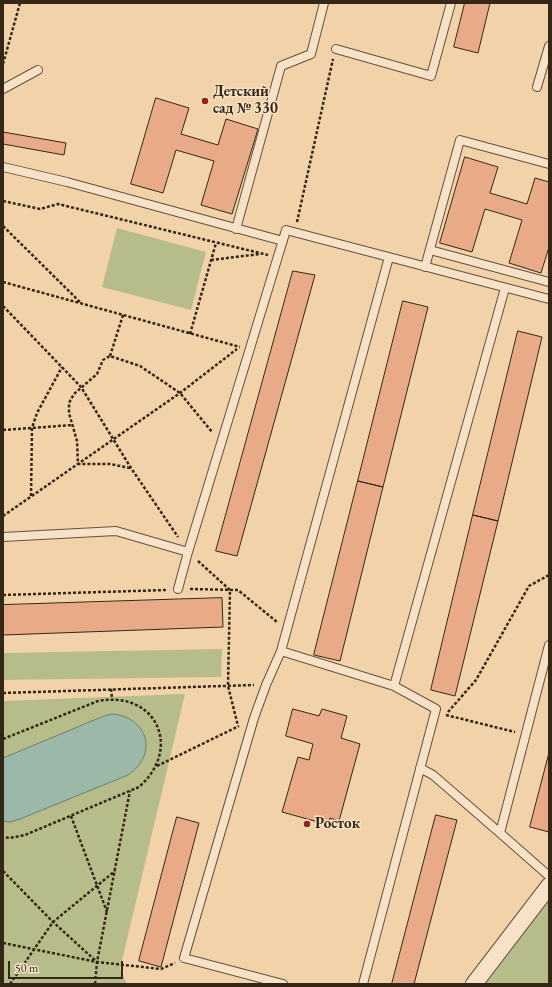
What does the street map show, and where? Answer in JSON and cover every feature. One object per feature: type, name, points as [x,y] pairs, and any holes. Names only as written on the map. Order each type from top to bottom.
[{"type":"street","points":[[474,984],[549,886]]},
{"type":"lane","points":[[236,229],[281,66],[311,54],[324,3]]},
{"type":"lane","points":[[336,49],[431,76],[451,3]]},
{"type":"lane","points":[[537,87],[549,46]]},
{"type":"lane","points":[[3,90],[38,70]]},
{"type":"lane","points":[[425,267],[460,140],[549,164]]},
{"type":"lane","points":[[3,167],[66,182],[283,241]]},
{"type":"lane","points":[[178,589],[286,230],[549,300]]},
{"type":"lane","points":[[430,250],[549,282]]},
{"type":"lane","points":[[283,984],[184,958],[254,718],[266,684],[281,651],[390,258]]},
{"type":"lane","points":[[394,686],[505,288]]},
{"type":"lane","points":[[3,537],[116,531],[188,552]]},
{"type":"lane","points":[[500,833],[549,645]]},
{"type":"lane","points":[[281,651],[394,686],[436,709],[363,984]]},
{"type":"lane","points":[[420,768],[433,775],[549,876]]},
{"type":"path","points":[[3,64],[20,3]]},
{"type":"path","points":[[295,232],[336,49]]},
{"type":"path","points":[[3,201],[40,209],[58,204],[278,258]]},
{"type":"path","points":[[3,226],[81,304]]},
{"type":"path","points":[[190,334],[216,243]]},
{"type":"path","points":[[211,260],[262,254]]},
{"type":"path","points":[[3,282],[250,350]]},
{"type":"path","points":[[3,306],[81,387],[131,468],[188,552],[230,590],[228,686],[238,726]]},
{"type":"path","points":[[78,464],[77,441],[69,413],[69,403],[74,394],[81,387],[90,382],[97,374],[103,360],[110,356],[123,315]]},
{"type":"path","points":[[3,516],[180,393],[240,347]]},
{"type":"path","points":[[110,356],[140,366],[180,393],[221,444]]},
{"type":"path","points":[[31,496],[32,428],[36,413],[62,367]]},
{"type":"path","points":[[3,430],[73,425]]},
{"type":"path","points":[[78,464],[110,464],[131,468]]},
{"type":"path","points":[[445,715],[476,680],[529,586],[549,575]]},
{"type":"path","points":[[3,595],[178,589],[238,590],[287,630]]},
{"type":"path","points":[[3,693],[266,684]]},
{"type":"path","points":[[111,689],[112,698]]},
{"type":"path","points":[[3,739],[98,701],[112,698],[132,703],[149,714],[157,726],[161,739],[161,753],[157,766],[150,778],[139,787],[25,835],[10,838],[3,837]]},
{"type":"path","points":[[436,709],[445,715],[525,735]]},
{"type":"path","points":[[157,766],[254,718]]},
{"type":"path","points":[[95,984],[97,962],[130,791]]},
{"type":"path","points":[[71,816],[107,912]]},
{"type":"path","points":[[3,871],[53,922],[97,962]]},
{"type":"path","points":[[10,984],[32,950],[53,922],[115,871]]},
{"type":"path","points":[[3,943],[97,962],[161,969],[184,958]]},
{"type":"green space","points":[[117,228],[206,252],[191,310],[102,287]]},
{"type":"green space","points":[[222,649],[221,677],[3,680],[3,653]]},
{"type":"green space","points":[[185,694],[120,969],[127,984],[3,984],[3,701]]},
{"type":"green space","points":[[549,897],[549,984],[481,984]]},
{"type":"shaded area","points":[[113,714],[125,717],[135,722],[145,738],[146,748],[143,758],[137,767],[128,775],[20,819],[10,822],[3,821],[3,758],[104,716]]},
{"type":"building","points":[[465,3],[490,3],[478,53],[454,47]]},
{"type":"building","points":[[156,98],[189,108],[181,134],[218,145],[226,119],[258,129],[232,214],[201,205],[214,161],[176,150],[163,193],[131,184]]},
{"type":"building","points":[[3,132],[66,143],[64,155],[3,144]]},
{"type":"building","points":[[465,157],[498,167],[490,193],[527,204],[535,178],[549,182],[549,247],[541,273],[509,263],[522,220],[485,209],[472,252],[440,243]]},
{"type":"building","points":[[293,271],[315,275],[237,556],[216,551]]},
{"type":"building","points":[[403,301],[428,307],[383,487],[358,481]]},
{"type":"building","points":[[518,331],[542,337],[498,521],[473,515]]},
{"type":"building","points":[[358,481],[383,487],[340,661],[314,655]]},
{"type":"building","points":[[473,515],[498,521],[455,696],[431,690]]},
{"type":"building","points":[[222,598],[223,627],[3,635],[3,605]]},
{"type":"building","points":[[293,709],[319,716],[322,709],[347,716],[341,738],[360,744],[339,821],[330,818],[329,825],[282,812],[298,757],[309,760],[313,744],[286,736]]},
{"type":"building","points":[[549,753],[549,832],[530,827]]},
{"type":"building","points":[[436,815],[457,820],[414,984],[392,984]]},
{"type":"building","points":[[177,817],[199,823],[161,967],[139,961]]},
{"type":"place","name":"Детский сад № 330","points":[[205,101]]},
{"type":"place","name":"Росток","points":[[307,824]]}]
